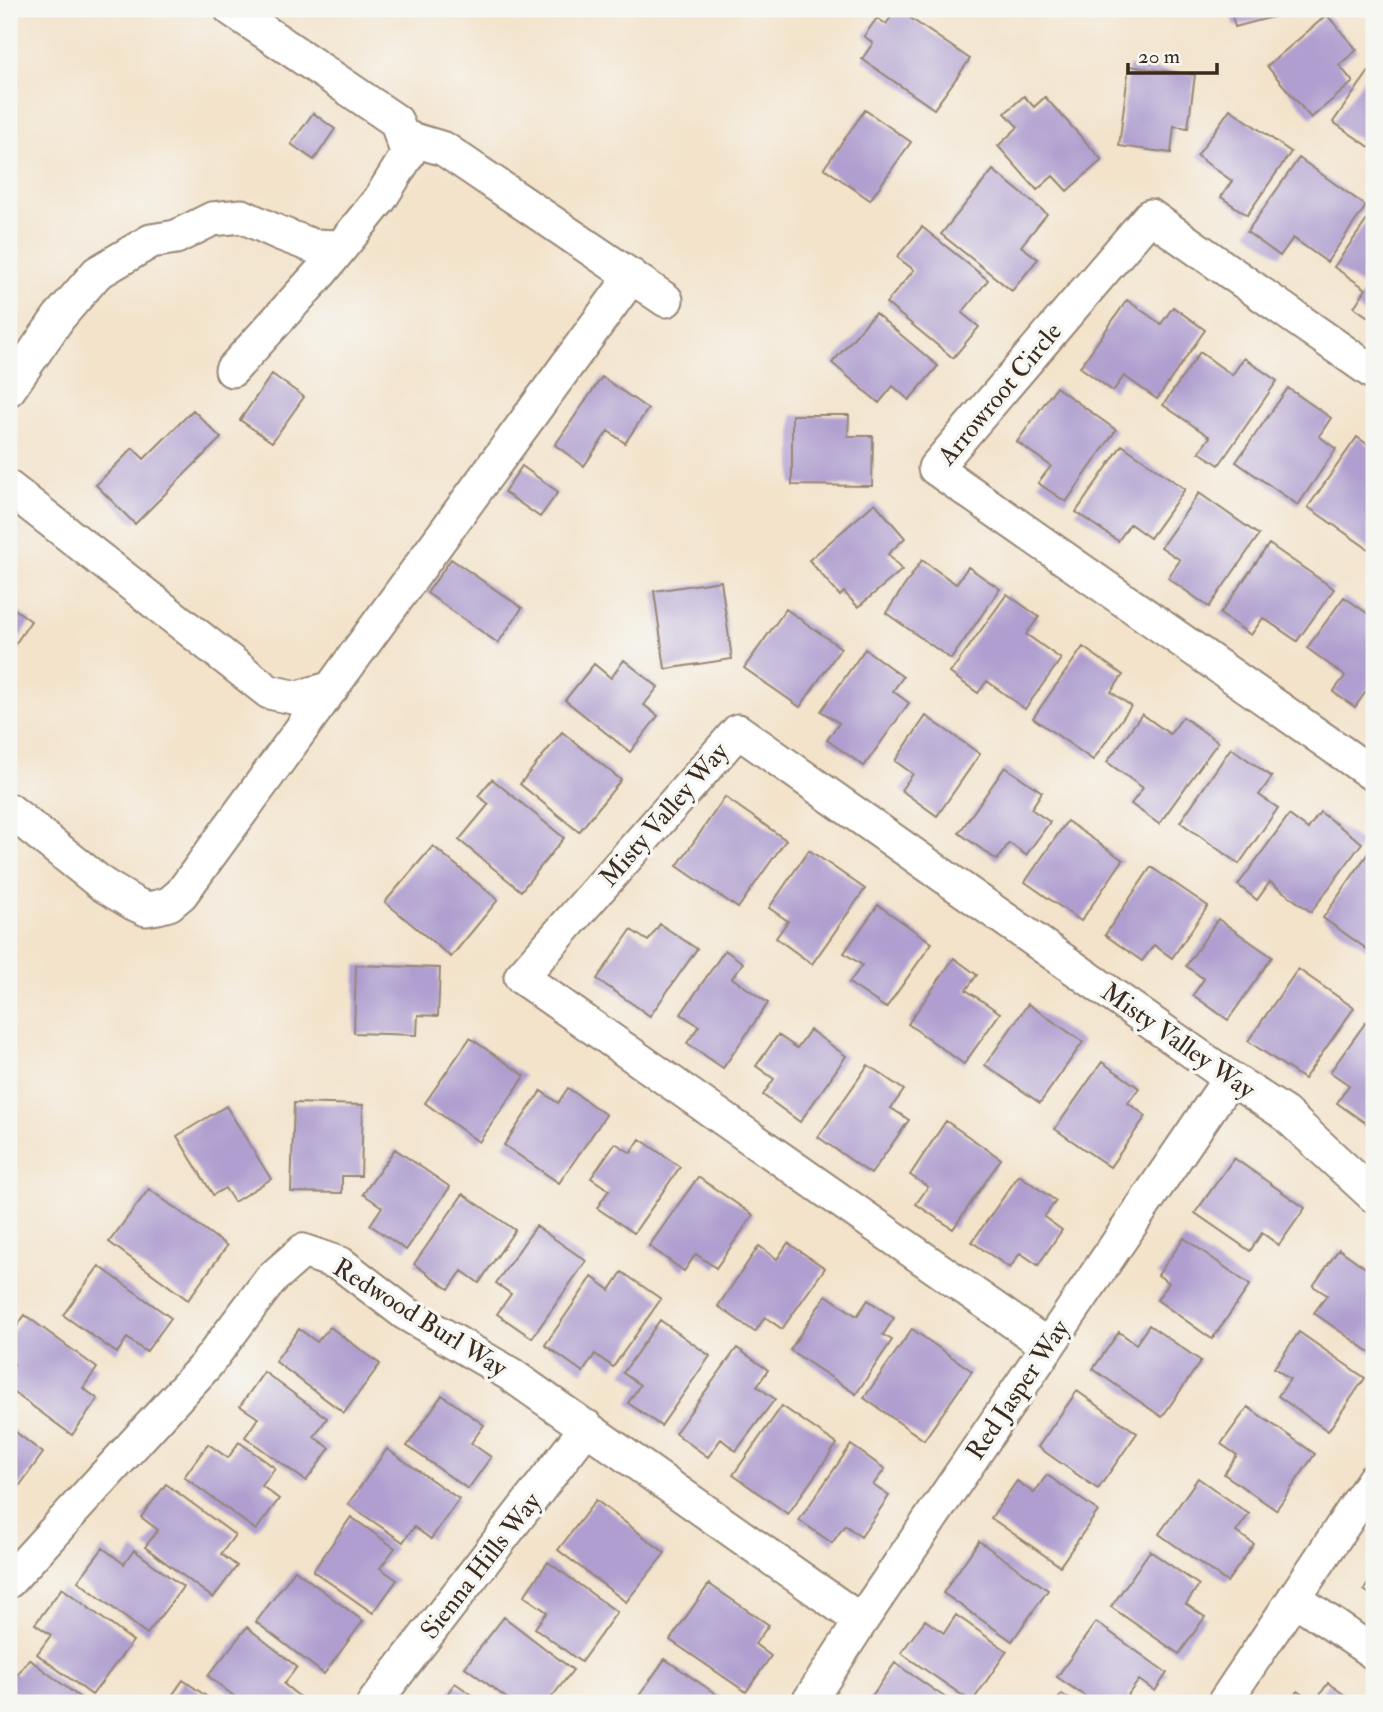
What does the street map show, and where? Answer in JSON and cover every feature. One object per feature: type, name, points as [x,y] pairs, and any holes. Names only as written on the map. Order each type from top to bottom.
[{"type":"street","points":[[231,9],[396,121],[408,154],[380,199],[321,272],[232,370]]},
{"type":"street","points":[[401,136],[444,149],[666,300]]},
{"type":"street","points":[[9,389],[60,317],[97,272],[151,241],[176,237],[212,219],[242,216],[313,246],[340,247]]},
{"type":"street","name":"Arrowroot Circle","points":[[1374,373],[1150,216],[934,468],[1374,775]]},
{"type":"street","points":[[9,810],[117,895],[146,909],[169,904],[181,894],[632,276]]},
{"type":"street","points":[[9,488],[268,692],[297,698],[332,688]]},
{"type":"street","name":"Misty Valley Way","points":[[1048,1346],[521,977],[738,731],[1230,1079],[1284,1113],[1374,1196]]},
{"type":"street","name":"Red Jasper Way","points":[[808,1703],[861,1620],[1230,1079]]},
{"type":"street","name":"Redwood Burl Way","points":[[9,1581],[206,1365],[271,1279],[303,1251],[341,1265],[405,1313],[510,1374],[861,1620]]},
{"type":"street","name":"Sienna Hills Way","points":[[374,1703],[587,1427]]},
{"type":"street","points":[[1224,1703],[1374,1479]]},
{"type":"street","points":[[1294,1598],[1374,1653]]},
{"type":"building","points":[[897,9],[970,59],[934,109],[862,59],[873,43],[864,36],[877,18],[886,24]]},
{"type":"building","points":[[1230,9],[1299,9],[1299,10],[1235,27]]},
{"type":"building","points":[[1327,15],[1357,50],[1339,65],[1353,82],[1311,118],[1267,66]]},
{"type":"building","points":[[1129,66],[1195,75],[1188,128],[1174,126],[1171,153],[1119,146]]},
{"type":"building","points":[[1372,67],[1374,68],[1374,150],[1333,122]]},
{"type":"building","points":[[1024,96],[1034,107],[1045,97],[1102,160],[1067,191],[1053,176],[1037,190],[998,146],[1018,127],[1005,113]]},
{"type":"building","points":[[1230,109],[1291,152],[1247,215],[1221,197],[1232,181],[1197,156]]},
{"type":"building","points":[[865,110],[911,142],[870,200],[824,168]]},
{"type":"building","points":[[313,113],[335,129],[314,160],[291,144]]},
{"type":"building","points":[[1299,158],[1366,206],[1327,262],[1293,238],[1280,256],[1247,232]]},
{"type":"building","points":[[993,170],[1047,214],[1021,246],[1038,259],[1012,291],[941,234]]},
{"type":"building","points":[[1374,210],[1374,321],[1354,307],[1366,289],[1334,267]]},
{"type":"building","points":[[922,227],[988,280],[962,313],[979,327],[953,358],[886,303],[914,270],[897,257]]},
{"type":"building","points":[[1127,300],[1161,324],[1173,307],[1205,330],[1157,399],[1124,376],[1113,391],[1080,367]]},
{"type":"building","points":[[875,313],[938,366],[909,400],[893,386],[879,403],[832,363]]},
{"type":"building","points":[[1200,352],[1232,375],[1244,358],[1277,381],[1219,465],[1199,452],[1210,437],[1163,405]]},
{"type":"building","points":[[272,374],[304,397],[272,442],[240,420]]},
{"type":"building","points":[[602,377],[648,409],[625,443],[608,431],[584,466],[555,445]]},
{"type":"building","points":[[1056,387],[1116,430],[1066,502],[1038,483],[1051,466],[1017,442]]},
{"type":"building","points":[[1288,388],[1331,418],[1319,436],[1336,449],[1298,505],[1236,462]]},
{"type":"building","points":[[193,410],[221,438],[135,524],[96,485],[133,448],[144,459]]},
{"type":"building","points":[[792,415],[849,415],[848,436],[873,436],[872,486],[792,485]]},
{"type":"building","points":[[1357,437],[1374,449],[1374,553],[1308,507]]},
{"type":"building","points":[[1122,445],[1185,489],[1150,538],[1130,524],[1118,541],[1076,512]]},
{"type":"building","points":[[522,466],[558,492],[540,517],[504,492]]},
{"type":"building","points":[[1199,493],[1259,535],[1209,607],[1168,578],[1180,560],[1161,547]]},
{"type":"building","points":[[875,503],[905,538],[888,554],[902,570],[858,607],[844,592],[840,596],[809,560]]},
{"type":"building","points":[[1269,544],[1334,589],[1297,641],[1263,618],[1251,635],[1220,614]]},
{"type":"building","points":[[451,559],[522,608],[498,643],[427,593]]},
{"type":"building","points":[[922,560],[956,584],[968,567],[1000,589],[951,659],[886,613]]},
{"type":"building","points":[[721,581],[732,659],[665,669],[654,591]]},
{"type":"building","points":[[1007,594],[1039,617],[1026,634],[1061,659],[1025,709],[987,681],[978,693],[950,673]]},
{"type":"building","points":[[1344,597],[1374,618],[1374,680],[1355,707],[1333,692],[1345,676],[1307,648]]},
{"type":"building","points":[[9,605],[31,621],[9,653]]},
{"type":"building","points":[[786,609],[841,648],[800,707],[744,668]]},
{"type":"building","points":[[1083,647],[1123,675],[1111,692],[1131,706],[1093,760],[1033,718]]},
{"type":"building","points":[[865,649],[903,677],[893,691],[909,703],[864,766],[827,740],[839,723],[821,711]]},
{"type":"building","points":[[624,660],[658,687],[644,705],[658,716],[630,752],[565,700],[594,664],[611,678]]},
{"type":"building","points":[[1142,714],[1170,734],[1183,717],[1218,742],[1159,824],[1131,804],[1143,788],[1107,762]]},
{"type":"building","points":[[926,716],[980,754],[937,816],[901,790],[913,774],[895,761]]},
{"type":"building","points":[[562,732],[621,780],[579,832],[520,784]]},
{"type":"building","points":[[1231,748],[1272,777],[1259,795],[1278,808],[1239,864],[1180,822]]},
{"type":"building","points":[[1005,767],[1042,792],[1031,809],[1050,822],[1026,855],[1009,843],[997,860],[959,833]]},
{"type":"building","points":[[492,779],[564,838],[521,891],[459,840],[489,804],[478,796]]},
{"type":"building","points":[[725,797],[786,840],[738,908],[677,866]]},
{"type":"building","points":[[1320,812],[1362,843],[1311,912],[1270,882],[1257,900],[1238,885],[1289,815],[1308,829]]},
{"type":"building","points":[[1067,821],[1123,860],[1081,921],[1025,882]]},
{"type":"building","points":[[433,846],[498,900],[451,957],[385,902]]},
{"type":"building","points":[[1371,849],[1374,851],[1374,954],[1323,918]]},
{"type":"building","points":[[809,850],[865,889],[812,964],[776,938],[788,921],[769,908]]},
{"type":"building","points":[[1151,867],[1208,906],[1172,958],[1154,945],[1142,961],[1105,935]]},
{"type":"building","points":[[878,905],[932,943],[886,1008],[849,983],[862,965],[844,953]]},
{"type":"building","points":[[1218,919],[1272,957],[1228,1020],[1193,995],[1204,979],[1186,966]]},
{"type":"building","points":[[660,924],[697,949],[650,1016],[597,979],[631,930],[648,941]]},
{"type":"building","points":[[725,950],[743,963],[732,978],[768,1003],[723,1068],[687,1043],[699,1026],[681,1014]]},
{"type":"building","points":[[954,958],[977,975],[966,990],[1000,1013],[964,1064],[908,1024]]},
{"type":"building","points":[[356,965],[440,968],[438,1016],[418,1015],[417,1035],[354,1033]]},
{"type":"building","points":[[1298,969],[1354,1008],[1304,1079],[1248,1041]]},
{"type":"building","points":[[1028,1004],[1083,1042],[1040,1103],[985,1065]]},
{"type":"building","points":[[1366,1022],[1374,1028],[1374,1129],[1337,1103],[1349,1085],[1330,1072]]},
{"type":"building","points":[[810,1030],[846,1056],[800,1122],[763,1095],[774,1079],[756,1066],[778,1035],[797,1048]]},
{"type":"building","points":[[470,1038],[525,1076],[479,1142],[425,1103]]},
{"type":"building","points":[[1102,1062],[1139,1088],[1128,1103],[1146,1116],[1110,1167],[1055,1129]]},
{"type":"building","points":[[868,1065],[904,1090],[891,1108],[909,1120],[871,1174],[818,1137]]},
{"type":"building","points":[[568,1088],[606,1115],[559,1183],[504,1145],[541,1091],[558,1103]]},
{"type":"building","points":[[294,1103],[363,1105],[361,1176],[342,1176],[342,1193],[291,1192]]},
{"type":"building","points":[[226,1106],[271,1179],[234,1202],[225,1188],[213,1195],[177,1136]]},
{"type":"building","points":[[946,1121],[1001,1159],[953,1229],[916,1204],[928,1187],[910,1175]]},
{"type":"building","points":[[640,1139],[680,1167],[634,1233],[597,1208],[609,1190],[591,1178],[615,1143],[631,1153]]},
{"type":"building","points":[[395,1149],[450,1187],[406,1250],[370,1225],[382,1207],[363,1194]]},
{"type":"building","points":[[1234,1158],[1305,1208],[1279,1245],[1262,1233],[1250,1251],[1195,1213]]},
{"type":"building","points":[[1019,1175],[1056,1201],[1044,1217],[1062,1230],[1038,1265],[1020,1253],[1010,1268],[972,1242]]},
{"type":"building","points":[[698,1177],[753,1215],[716,1268],[696,1254],[684,1271],[649,1246]]},
{"type":"building","points":[[149,1189],[227,1246],[188,1300],[109,1242]]},
{"type":"building","points":[[463,1194],[515,1230],[479,1283],[462,1271],[449,1289],[414,1264]]},
{"type":"building","points":[[536,1226],[586,1261],[532,1338],[497,1314],[511,1294],[496,1283]]},
{"type":"building","points":[[1184,1238],[1250,1285],[1212,1339],[1157,1300],[1169,1283],[1158,1275]]},
{"type":"building","points":[[788,1243],[825,1268],[782,1329],[765,1317],[755,1332],[718,1306],[759,1246],[777,1259]]},
{"type":"building","points":[[1339,1249],[1374,1274],[1374,1355],[1314,1313],[1327,1295],[1313,1286]]},
{"type":"building","points":[[99,1266],[171,1318],[146,1352],[127,1338],[117,1353],[63,1315]]},
{"type":"building","points":[[622,1272],[661,1299],[613,1367],[595,1354],[583,1372],[545,1345],[592,1277],[610,1290]]},
{"type":"building","points":[[826,1295],[857,1316],[868,1300],[894,1318],[883,1335],[892,1340],[856,1394],[790,1350]]},
{"type":"building","points":[[25,1315],[97,1368],[83,1388],[98,1399],[72,1435],[9,1389],[9,1371],[14,1364],[9,1361],[9,1337]]},
{"type":"building","points":[[660,1320],[710,1356],[661,1426],[628,1403],[640,1385],[623,1373]]},
{"type":"building","points":[[1149,1325],[1201,1361],[1162,1417],[1093,1369],[1119,1332],[1136,1344]]},
{"type":"building","points":[[330,1327],[380,1364],[344,1413],[275,1361],[299,1329],[317,1342]]},
{"type":"building","points":[[912,1329],[972,1371],[924,1440],[864,1398]]},
{"type":"building","points":[[1299,1332],[1365,1378],[1328,1431],[1278,1396],[1290,1379],[1274,1368]]},
{"type":"building","points":[[737,1348],[768,1370],[757,1386],[775,1399],[736,1451],[721,1439],[708,1457],[675,1433]]},
{"type":"building","points":[[264,1372],[327,1418],[314,1437],[330,1448],[306,1481],[245,1437],[258,1418],[240,1406]]},
{"type":"building","points":[[1077,1391],[1137,1433],[1098,1489],[1038,1447]]},
{"type":"building","points":[[442,1395],[484,1425],[471,1443],[491,1457],[468,1489],[407,1446]]},
{"type":"building","points":[[782,1406],[837,1444],[788,1514],[733,1475]]},
{"type":"building","points":[[1248,1407],[1315,1454],[1276,1510],[1224,1474],[1237,1455],[1221,1444]]},
{"type":"building","points":[[9,1427],[43,1453],[18,1488],[9,1482]]},
{"type":"building","points":[[239,1442],[275,1468],[262,1486],[279,1499],[256,1530],[184,1477],[208,1444],[228,1458]]},
{"type":"building","points":[[851,1445],[885,1469],[873,1485],[889,1496],[861,1537],[845,1525],[832,1543],[799,1520]]},
{"type":"building","points":[[387,1449],[459,1499],[431,1539],[414,1527],[403,1542],[348,1504]]},
{"type":"building","points":[[1047,1475],[1098,1511],[1060,1566],[991,1518],[1017,1481],[1034,1493]]},
{"type":"building","points":[[1198,1478],[1249,1514],[1236,1532],[1254,1544],[1227,1582],[1159,1534]]},
{"type":"building","points":[[166,1484],[235,1535],[221,1554],[237,1566],[213,1598],[145,1547],[158,1530],[141,1517]]},
{"type":"building","points":[[596,1500],[665,1553],[626,1602],[558,1550]]},
{"type":"building","points":[[351,1517],[395,1548],[380,1568],[397,1580],[373,1613],[313,1571]]},
{"type":"building","points":[[979,1541],[1048,1590],[1012,1641],[943,1593]]},
{"type":"building","points":[[103,1548],[124,1564],[134,1550],[183,1587],[147,1634],[78,1581]]},
{"type":"building","points":[[1150,1551],[1199,1585],[1186,1604],[1205,1617],[1179,1654],[1111,1607]]},
{"type":"building","points":[[548,1562],[617,1612],[581,1662],[535,1628],[547,1612],[524,1596]]},
{"type":"building","points":[[295,1570],[363,1621],[324,1674],[256,1622]]},
{"type":"building","points":[[1374,1574],[1374,1597],[1364,1590]]},
{"type":"building","points":[[709,1584],[769,1625],[755,1644],[771,1656],[746,1692],[670,1640]]},
{"type":"building","points":[[62,1588],[133,1641],[92,1695],[37,1654],[51,1635],[35,1624]]},
{"type":"building","points":[[956,1615],[1007,1651],[972,1702],[901,1653],[925,1620],[944,1633]]},
{"type":"building","points":[[504,1617],[573,1670],[547,1703],[513,1703],[465,1667]]},
{"type":"building","points":[[1096,1622],[1167,1673],[1155,1691],[1139,1680],[1127,1696],[1137,1703],[1095,1703],[1057,1677]]},
{"type":"building","points":[[247,1627],[297,1667],[284,1684],[301,1698],[297,1703],[243,1703],[208,1676]]},
{"type":"building","points":[[29,1659],[87,1703],[9,1703],[9,1669],[17,1675]]},
{"type":"building","points":[[665,1659],[729,1703],[634,1703]]},
{"type":"building","points":[[895,1663],[953,1703],[867,1703]]},
{"type":"building","points":[[183,1680],[216,1703],[167,1703]]},
{"type":"building","points":[[455,1683],[484,1703],[441,1703]]},
{"type":"building","points":[[1328,1683],[1356,1703],[1314,1703]]},
{"type":"building","points":[[1298,1691],[1314,1703],[1289,1703]]},
{"type":"building","points":[[1062,1694],[1075,1703],[1055,1703]]}]
